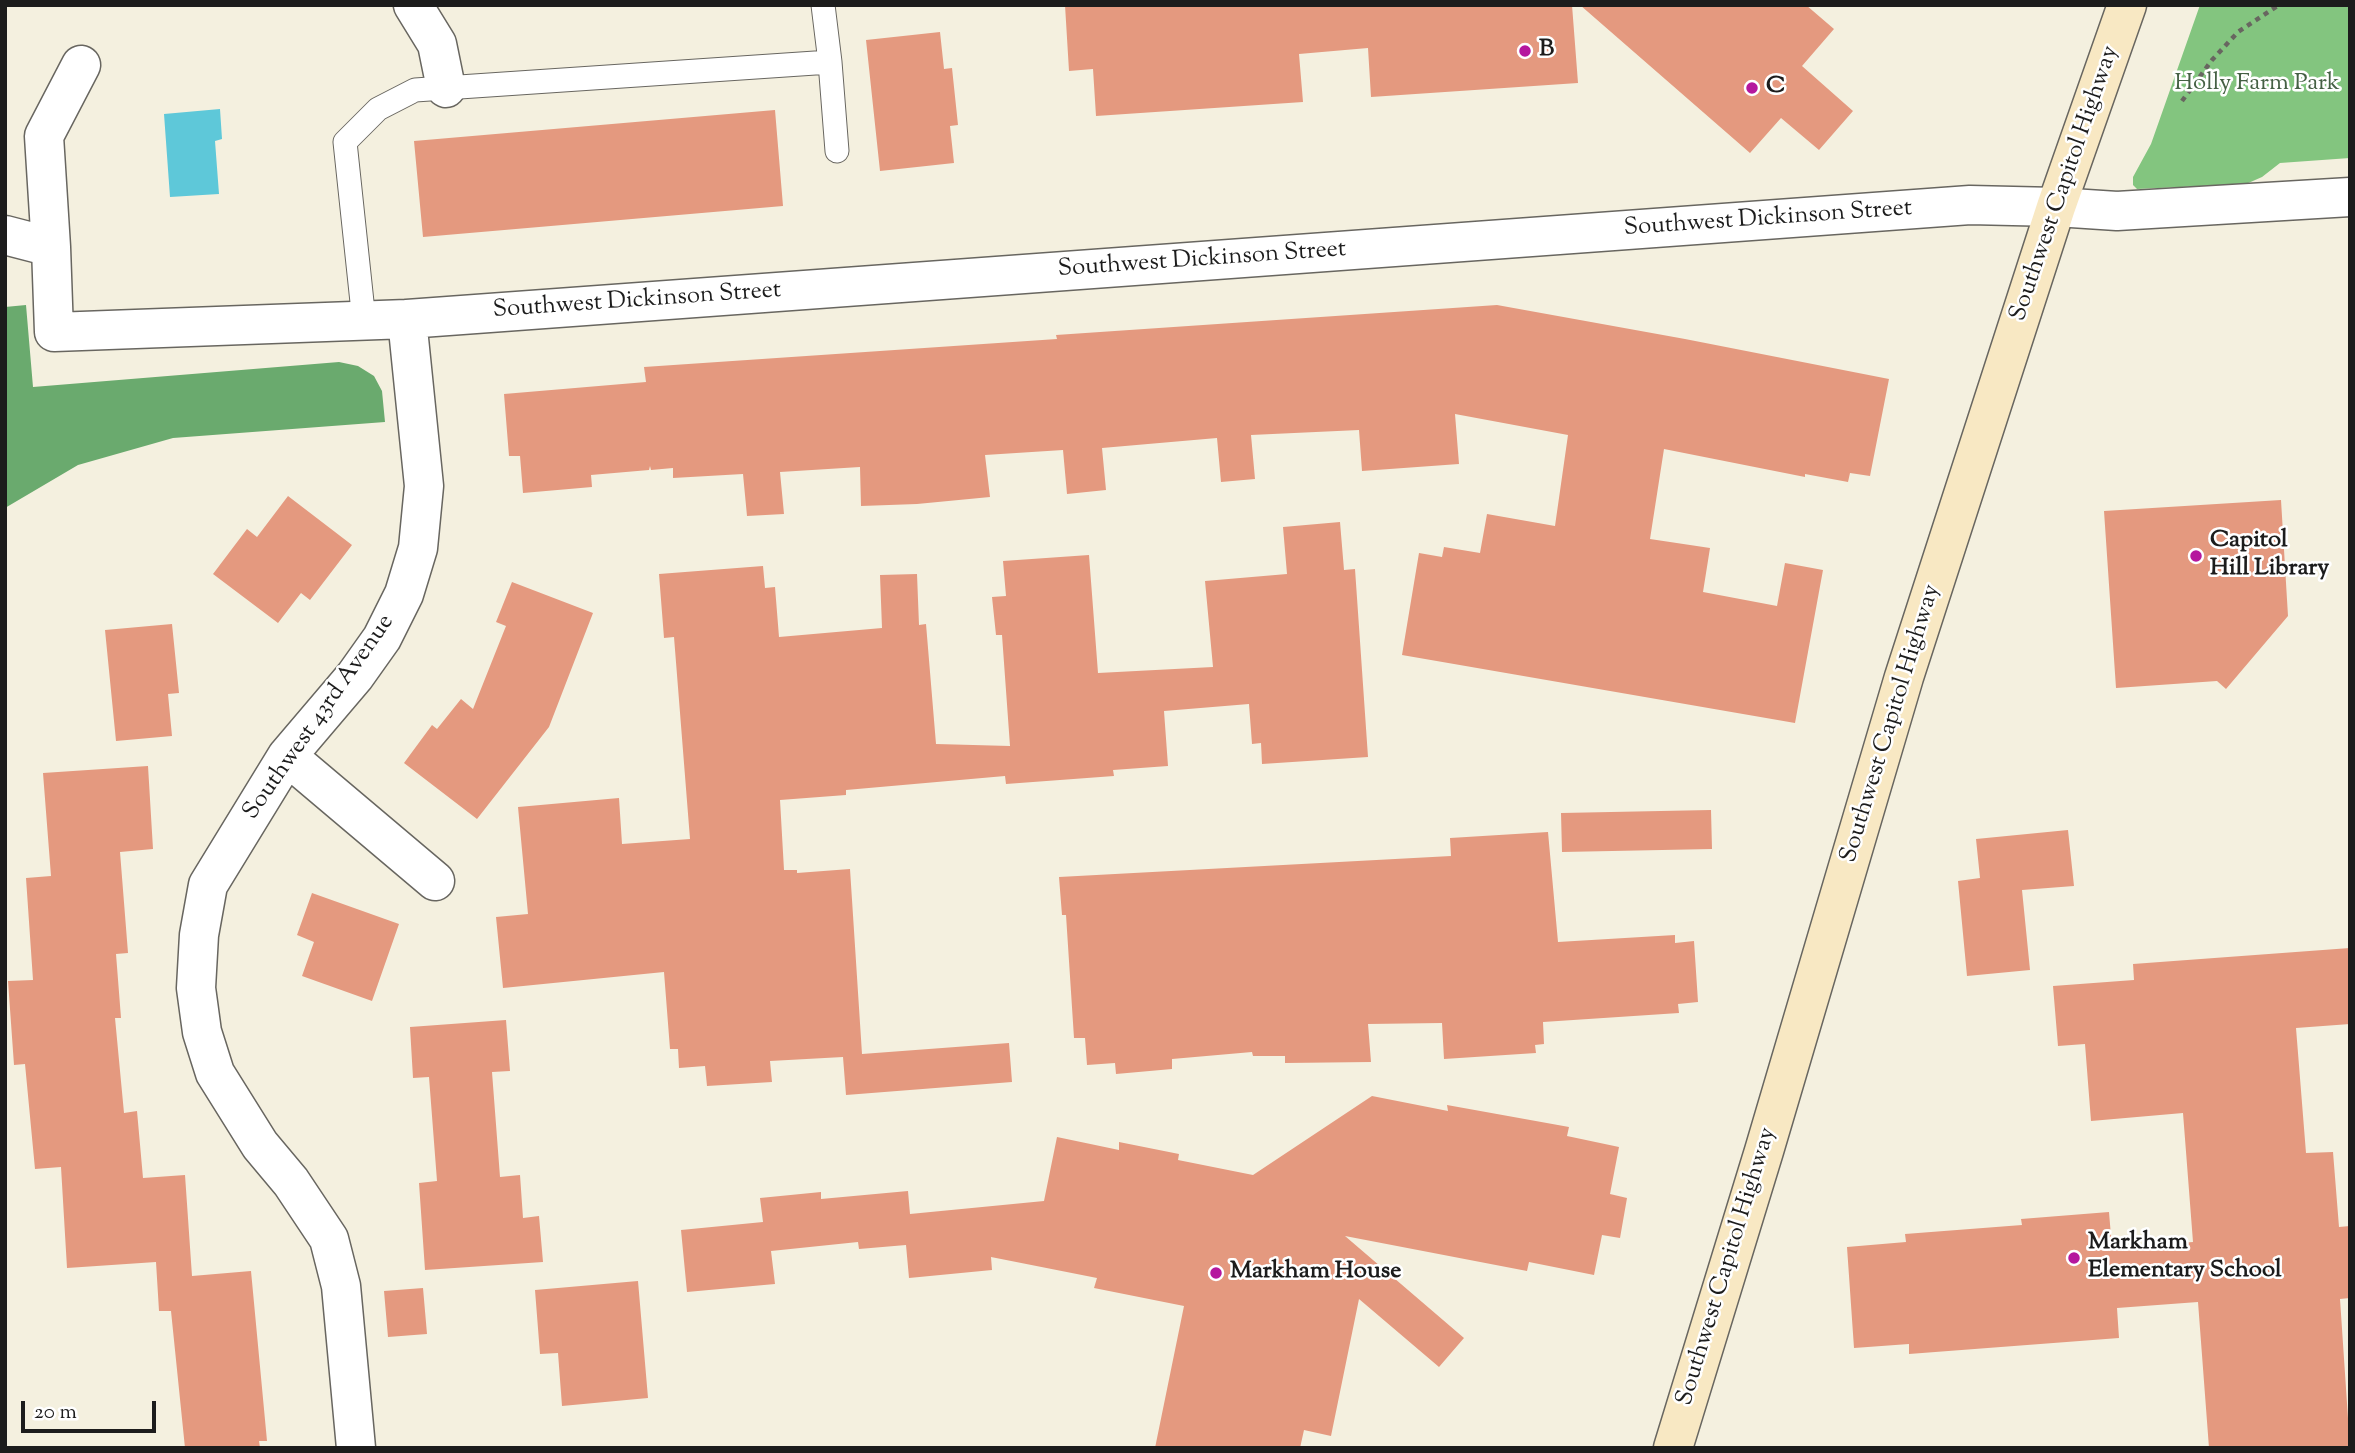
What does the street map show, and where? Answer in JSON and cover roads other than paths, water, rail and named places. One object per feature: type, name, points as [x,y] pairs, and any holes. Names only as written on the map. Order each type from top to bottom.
[{"type":"main road","name":"Southwest Capitol Highway","points":[[1672,1448],[1765,1152],[1904,677],[2056,206],[2127,5]]},
{"type":"street","points":[[413,5],[437,44],[446,88]]},
{"type":"street","points":[[5,235],[51,247],[44,136],[81,65]]},
{"type":"street","name":"Southwest Dickinson Street","points":[[51,247],[54,332],[407,319],[1956,206],[2056,206],[2117,211],[2350,197]]},
{"type":"street","name":"Southwest 43rd Avenue","points":[[356,1448],[341,1286],[329,1239],[291,1182],[260,1145],[215,1073],[202,1032],[196,988],[199,935],[208,885],[286,756],[355,676],[382,638],[404,594],[418,548],[424,486],[407,319]]},
{"type":"street","points":[[286,756],[435,881]]},
{"type":"lane","points":[[823,5],[837,151]]},
{"type":"lane","points":[[364,321],[345,142],[378,109],[415,90],[830,62]]},
{"type":"water","points":[[220,109],[222,139],[215,141],[219,194],[170,197],[164,114]]},
{"type":"place","name":"B","points":[[1525,51]]},
{"type":"place","name":"C","points":[[1752,88]]},
{"type":"place","name":"Capitol Hill Library","points":[[2196,556]]},
{"type":"place","name":"Markham Elementary School","points":[[2074,1258]]},
{"type":"place","name":"Markham House","points":[[1216,1273]]},
{"type":"park label","name":"Holly Farm Park","points":[[2257,85]]}]
